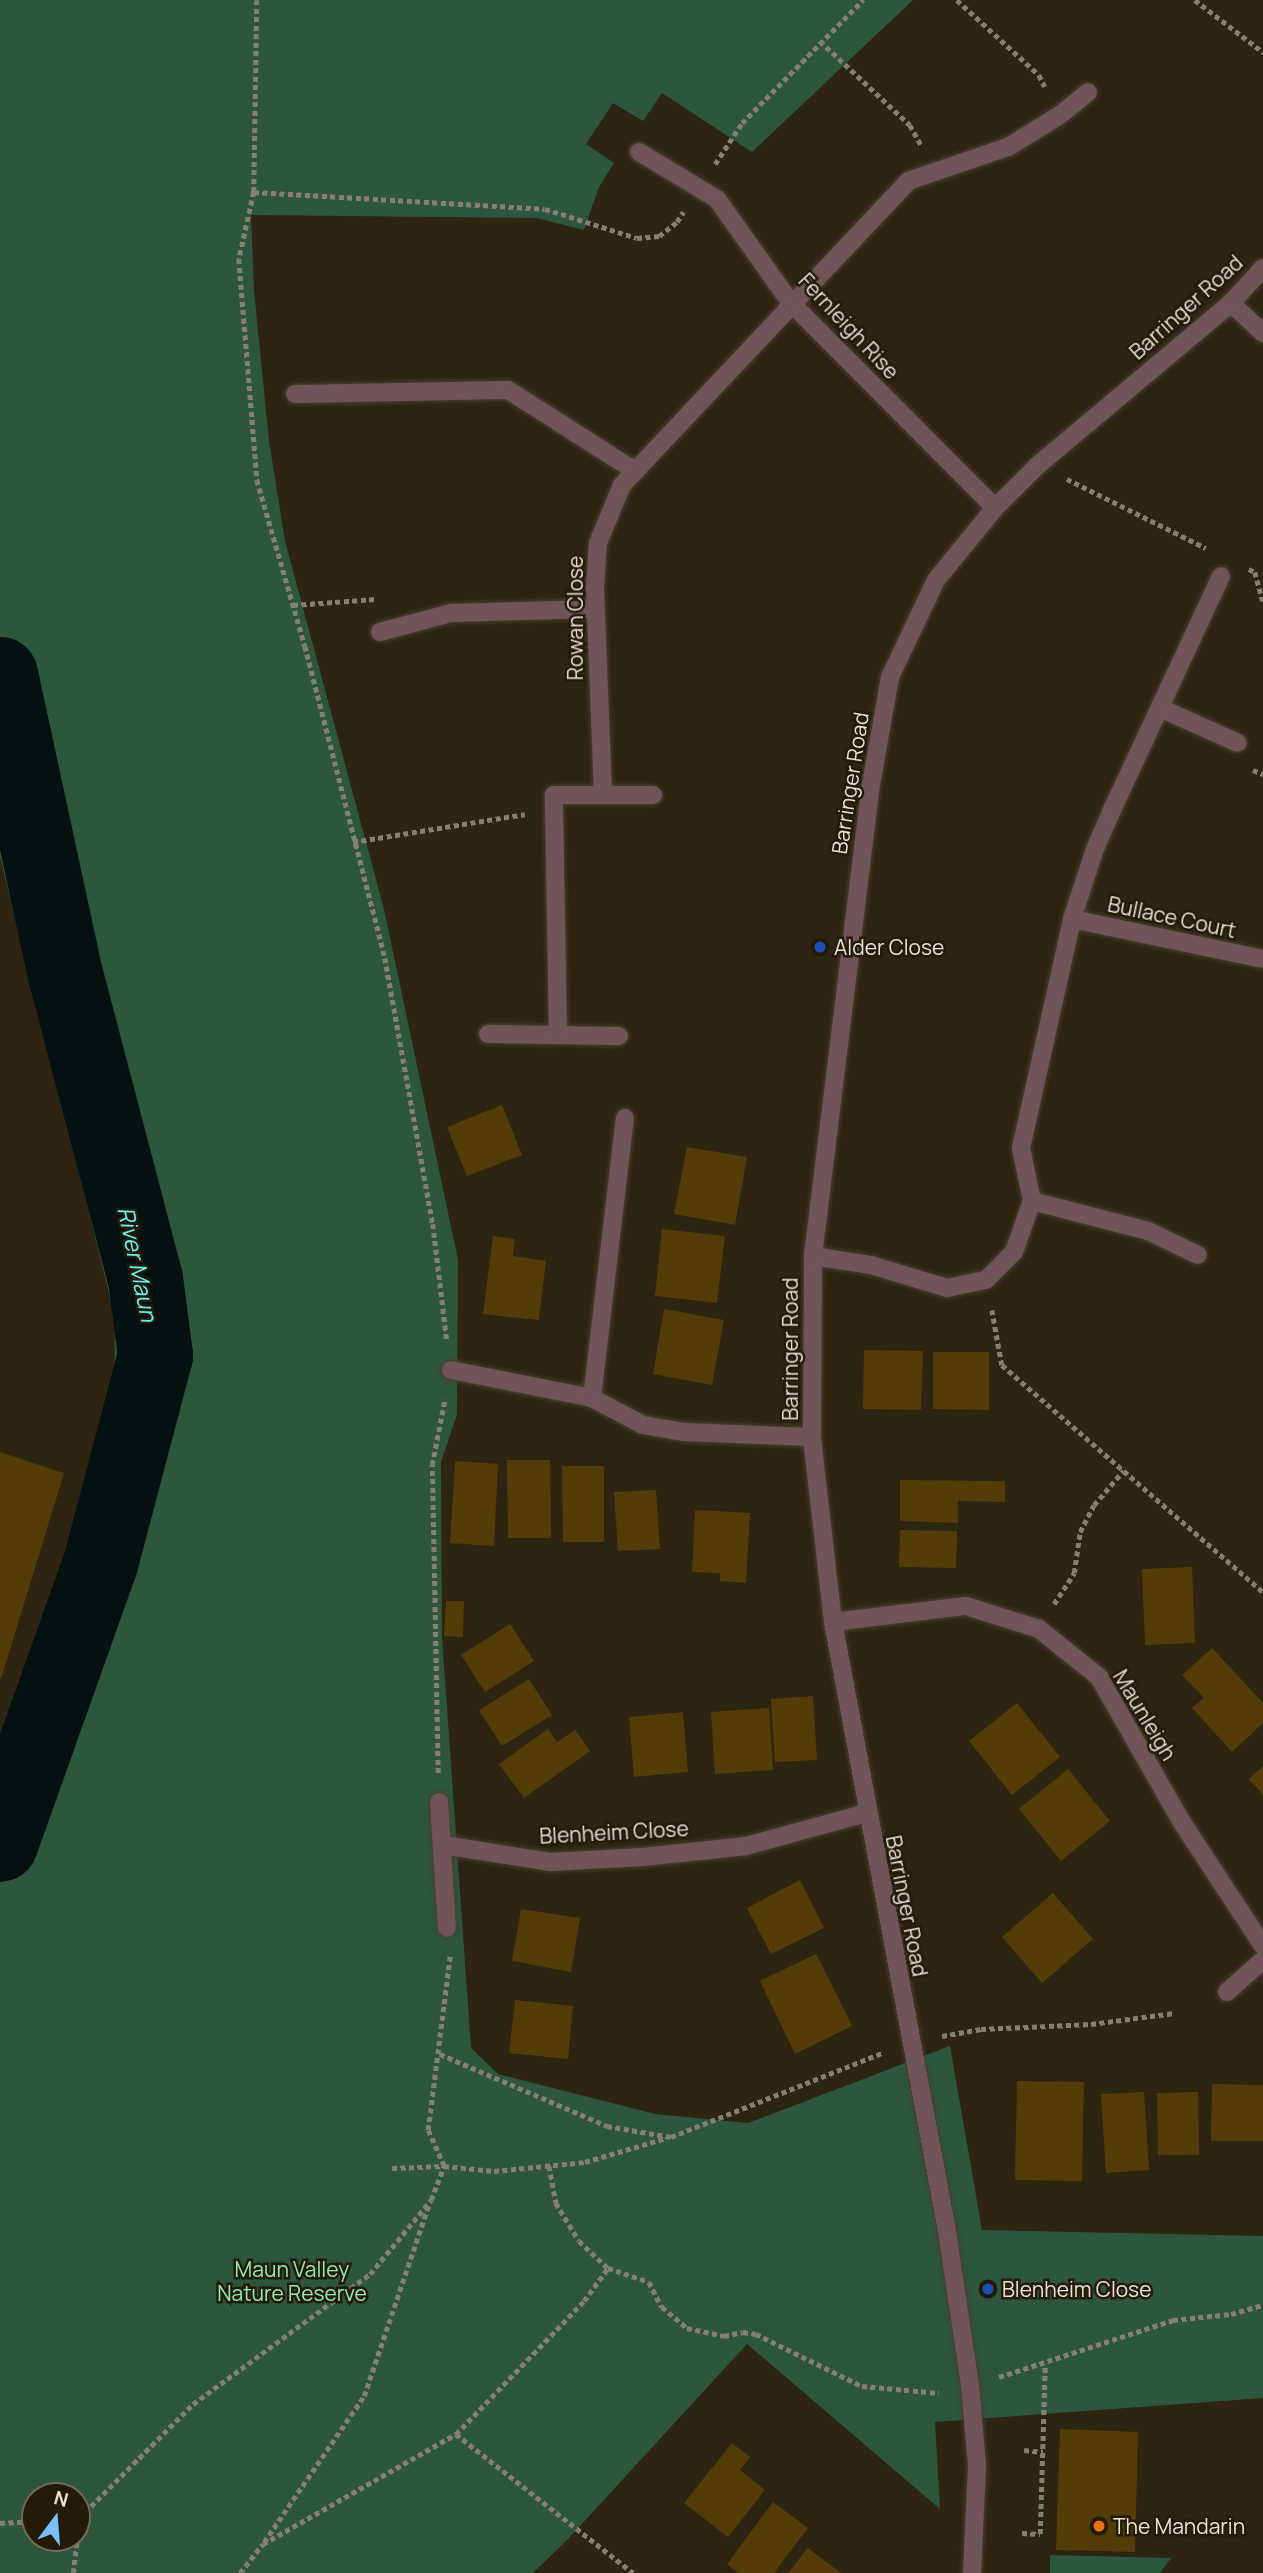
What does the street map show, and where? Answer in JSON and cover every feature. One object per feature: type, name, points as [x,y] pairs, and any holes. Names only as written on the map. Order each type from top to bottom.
[{"type":"street","name":"Rowan Close","points":[[603,795],[594,609],[598,543],[622,485],[908,181],[1008,147],[1060,115],[1088,92]]},
{"type":"street","name":"Fernleigh Rise","points":[[639,152],[717,199],[791,303],[995,508]]},
{"type":"street","name":"Barringer Road","points":[[972,2573],[977,2465],[970,2385],[946,2225],[833,1622],[812,1437],[813,1256],[871,785],[890,677],[936,580],[995,508],[1038,465],[1231,303],[1263,268]]},
{"type":"street","points":[[1231,303],[1263,333]]},
{"type":"street","points":[[295,394],[508,390],[635,471]]},
{"type":"street","points":[[813,1256],[872,1265],[947,1288],[986,1280],[1014,1252],[1032,1201],[1021,1148],[1072,919],[1095,849],[1221,576]]},
{"type":"street","points":[[380,632],[451,613],[594,609]]},
{"type":"street","points":[[1160,708],[1238,743]]},
{"type":"street","points":[[558,1035],[554,795],[653,794]]},
{"type":"street","name":"Bullace Court","points":[[1072,919],[1263,959]]},
{"type":"street","points":[[488,1034],[619,1036]]},
{"type":"street","points":[[592,1398],[625,1118]]},
{"type":"street","points":[[1032,1201],[1148,1231],[1198,1255]]},
{"type":"street","points":[[451,1370],[592,1398],[643,1425],[684,1432],[812,1437]]},
{"type":"street","name":"Maunleigh","points":[[833,1622],[966,1606],[1039,1629],[1099,1678],[1181,1821],[1263,1946]]},
{"type":"street","points":[[439,1802],[447,1928]]},
{"type":"street","name":"Blenheim Close","points":[[443,1845],[550,1862],[643,1857],[746,1846],[867,1813]]},
{"type":"street","points":[[1227,1992],[1263,1959]]},
{"type":"path","points":[[257,0],[254,192],[239,259],[257,480],[305,646],[353,842],[385,958],[433,1224],[451,1370],[432,1465],[439,1802]]},
{"type":"path","points":[[254,192],[545,209],[637,238],[659,236],[677,222],[742,123],[863,0]]},
{"type":"path","points":[[957,0],[1039,75]]},
{"type":"path","points":[[1195,0],[1263,52]]},
{"type":"path","points":[[820,41],[910,125],[922,149]]},
{"type":"path","points":[[1038,465],[1217,554]]},
{"type":"path","points":[[1246,568],[1255,572],[1263,601]]},
{"type":"path","points":[[353,842],[527,814],[554,795]]},
{"type":"path","points":[[986,1280],[1002,1365],[1263,1592]]},
{"type":"path","points":[[1039,1629],[1074,1573],[1080,1532],[1094,1504],[1123,1471]]},
{"type":"path","points":[[240,2573],[263,2544],[364,2396],[444,2166],[428,2130],[450,1961],[447,1928]]},
{"type":"path","points":[[942,2036],[981,2029],[1091,2024],[1174,2013]]},
{"type":"path","points":[[392,2168],[444,2166],[494,2171],[585,2162],[671,2137],[881,2053]]},
{"type":"path","points":[[440,2054],[607,2126],[671,2137]]},
{"type":"path","points":[[549,2166],[556,2203],[579,2241],[608,2268],[649,2282],[662,2307],[687,2328],[724,2336],[743,2332],[756,2334],[862,2386],[939,2393]]},
{"type":"path","points":[[91,2505],[193,2404],[370,2274],[431,2200]]},
{"type":"path","points":[[263,2544],[456,2434],[584,2301],[608,2268]]},
{"type":"path","points":[[998,2377],[1045,2364],[1173,2320],[1231,2314],[1263,2305]]},
{"type":"path","points":[[1022,2533],[1040,2534],[1045,2364]]},
{"type":"path","points":[[456,2434],[633,2573]]},
{"type":"path","points":[[1024,2450],[1042,2452]]},
{"type":"path","points":[[0,2523],[21,2522]]},
{"type":"path","points":[[73,2573],[75,2552]]},
{"type":"green space","name":"Maun Valley Nature Reserve","points":[[0,0],[913,0],[752,152],[662,93],[643,121],[613,103],[586,144],[614,163],[599,187],[584,230],[537,218],[251,215],[254,291],[269,441],[285,541],[384,909],[458,1260],[457,1414],[441,1462],[442,1637],[471,2048],[498,2074],[655,2114],[748,2123],[950,2046],[982,2230],[1263,2236],[1263,2398],[935,2422],[940,2509],[747,2344],[568,2539],[533,2573],[0,2573],[0,1761],[114,1411],[115,1317],[0,857]]},
{"type":"green space","points":[[1050,2555],[1171,2558],[1160,2573],[1050,2573]]},
{"type":"building","points":[[502,1105],[522,1155],[467,1176],[447,1127]]},
{"type":"building","points":[[687,1147],[747,1157],[735,1225],[674,1214]]},
{"type":"building","points":[[662,1229],[725,1236],[717,1303],[655,1296]]},
{"type":"building","points":[[493,1236],[515,1239],[513,1256],[546,1261],[539,1320],[483,1314]]},
{"type":"building","points":[[664,1309],[724,1320],[712,1385],[653,1374]]},
{"type":"building","points":[[864,1350],[923,1351],[921,1410],[863,1409]]},
{"type":"building","points":[[933,1352],[989,1352],[989,1410],[933,1409]]},
{"type":"building","points":[[0,1452],[64,1473],[1,1679],[0,1679]]},
{"type":"building","points":[[507,1460],[550,1460],[551,1538],[508,1538]]},
{"type":"building","points":[[455,1461],[498,1464],[494,1546],[450,1543]]},
{"type":"building","points":[[562,1466],[604,1466],[604,1542],[563,1542]]},
{"type":"building","points":[[900,1480],[1005,1481],[1005,1502],[958,1501],[958,1523],[900,1521]]},
{"type":"building","points":[[656,1490],[660,1549],[618,1551],[614,1492]]},
{"type":"building","points":[[695,1510],[750,1513],[746,1583],[720,1581],[720,1573],[692,1572]]},
{"type":"building","points":[[900,1530],[957,1531],[956,1568],[899,1567]]},
{"type":"building","points":[[1192,1567],[1195,1643],[1145,1645],[1142,1569]]},
{"type":"building","points":[[446,1601],[464,1601],[463,1637],[444,1636]]},
{"type":"building","points":[[510,1624],[534,1661],[485,1692],[461,1655]]},
{"type":"building","points":[[1212,1648],[1263,1703],[1263,1723],[1232,1752],[1192,1708],[1204,1698],[1182,1675]]},
{"type":"building","points":[[529,1679],[552,1715],[502,1746],[479,1710]]},
{"type":"building","points":[[813,1696],[817,1760],[775,1762],[771,1699]]},
{"type":"building","points":[[1017,1703],[1060,1757],[1012,1795],[969,1741]]},
{"type":"building","points":[[769,1708],[773,1770],[715,1774],[711,1712]]},
{"type":"building","points":[[683,1712],[688,1772],[634,1777],[629,1717]]},
{"type":"building","points":[[548,1729],[557,1742],[575,1730],[590,1751],[524,1798],[499,1764]]},
{"type":"building","points":[[1263,1766],[1263,1795],[1249,1779]]},
{"type":"building","points":[[1068,1769],[1110,1821],[1061,1861],[1019,1809]]},
{"type":"building","points":[[800,1880],[824,1928],[771,1954],[747,1908]]},
{"type":"building","points":[[1053,1893],[1093,1939],[1042,1983],[1002,1937]]},
{"type":"building","points":[[521,1909],[580,1918],[571,1972],[512,1961]]},
{"type":"building","points":[[816,1954],[852,2026],[795,2054],[760,1981]]},
{"type":"building","points":[[515,2000],[573,2006],[568,2059],[509,2053]]},
{"type":"building","points":[[1017,2081],[1084,2082],[1082,2181],[1015,2180]]},
{"type":"building","points":[[1212,2084],[1263,2085],[1263,2141],[1211,2141]]},
{"type":"building","points":[[1144,2092],[1149,2170],[1106,2173],[1101,2094]]},
{"type":"building","points":[[1198,2092],[1199,2155],[1158,2155],[1157,2093]]},
{"type":"building","points":[[1060,2429],[1138,2432],[1135,2552],[1056,2550]]},
{"type":"building","points":[[732,2443],[750,2457],[740,2470],[765,2490],[728,2537],[684,2503]]},
{"type":"building","points":[[773,2502],[808,2528],[774,2573],[739,2573],[727,2564]]},
{"type":"building","points":[[808,2548],[841,2573],[788,2573]]},
{"type":"waterway","name":"River Maun","points":[[0,674],[65,974],[145,1278],[155,1355],[100,1563],[0,1844]]},
{"type":"place","name":"Alder Close","points":[[820,947]]},
{"type":"place","name":"Blenheim Close","points":[[988,2289]]},
{"type":"place","name":"The Mandarin","points":[[1099,2526]]}]
